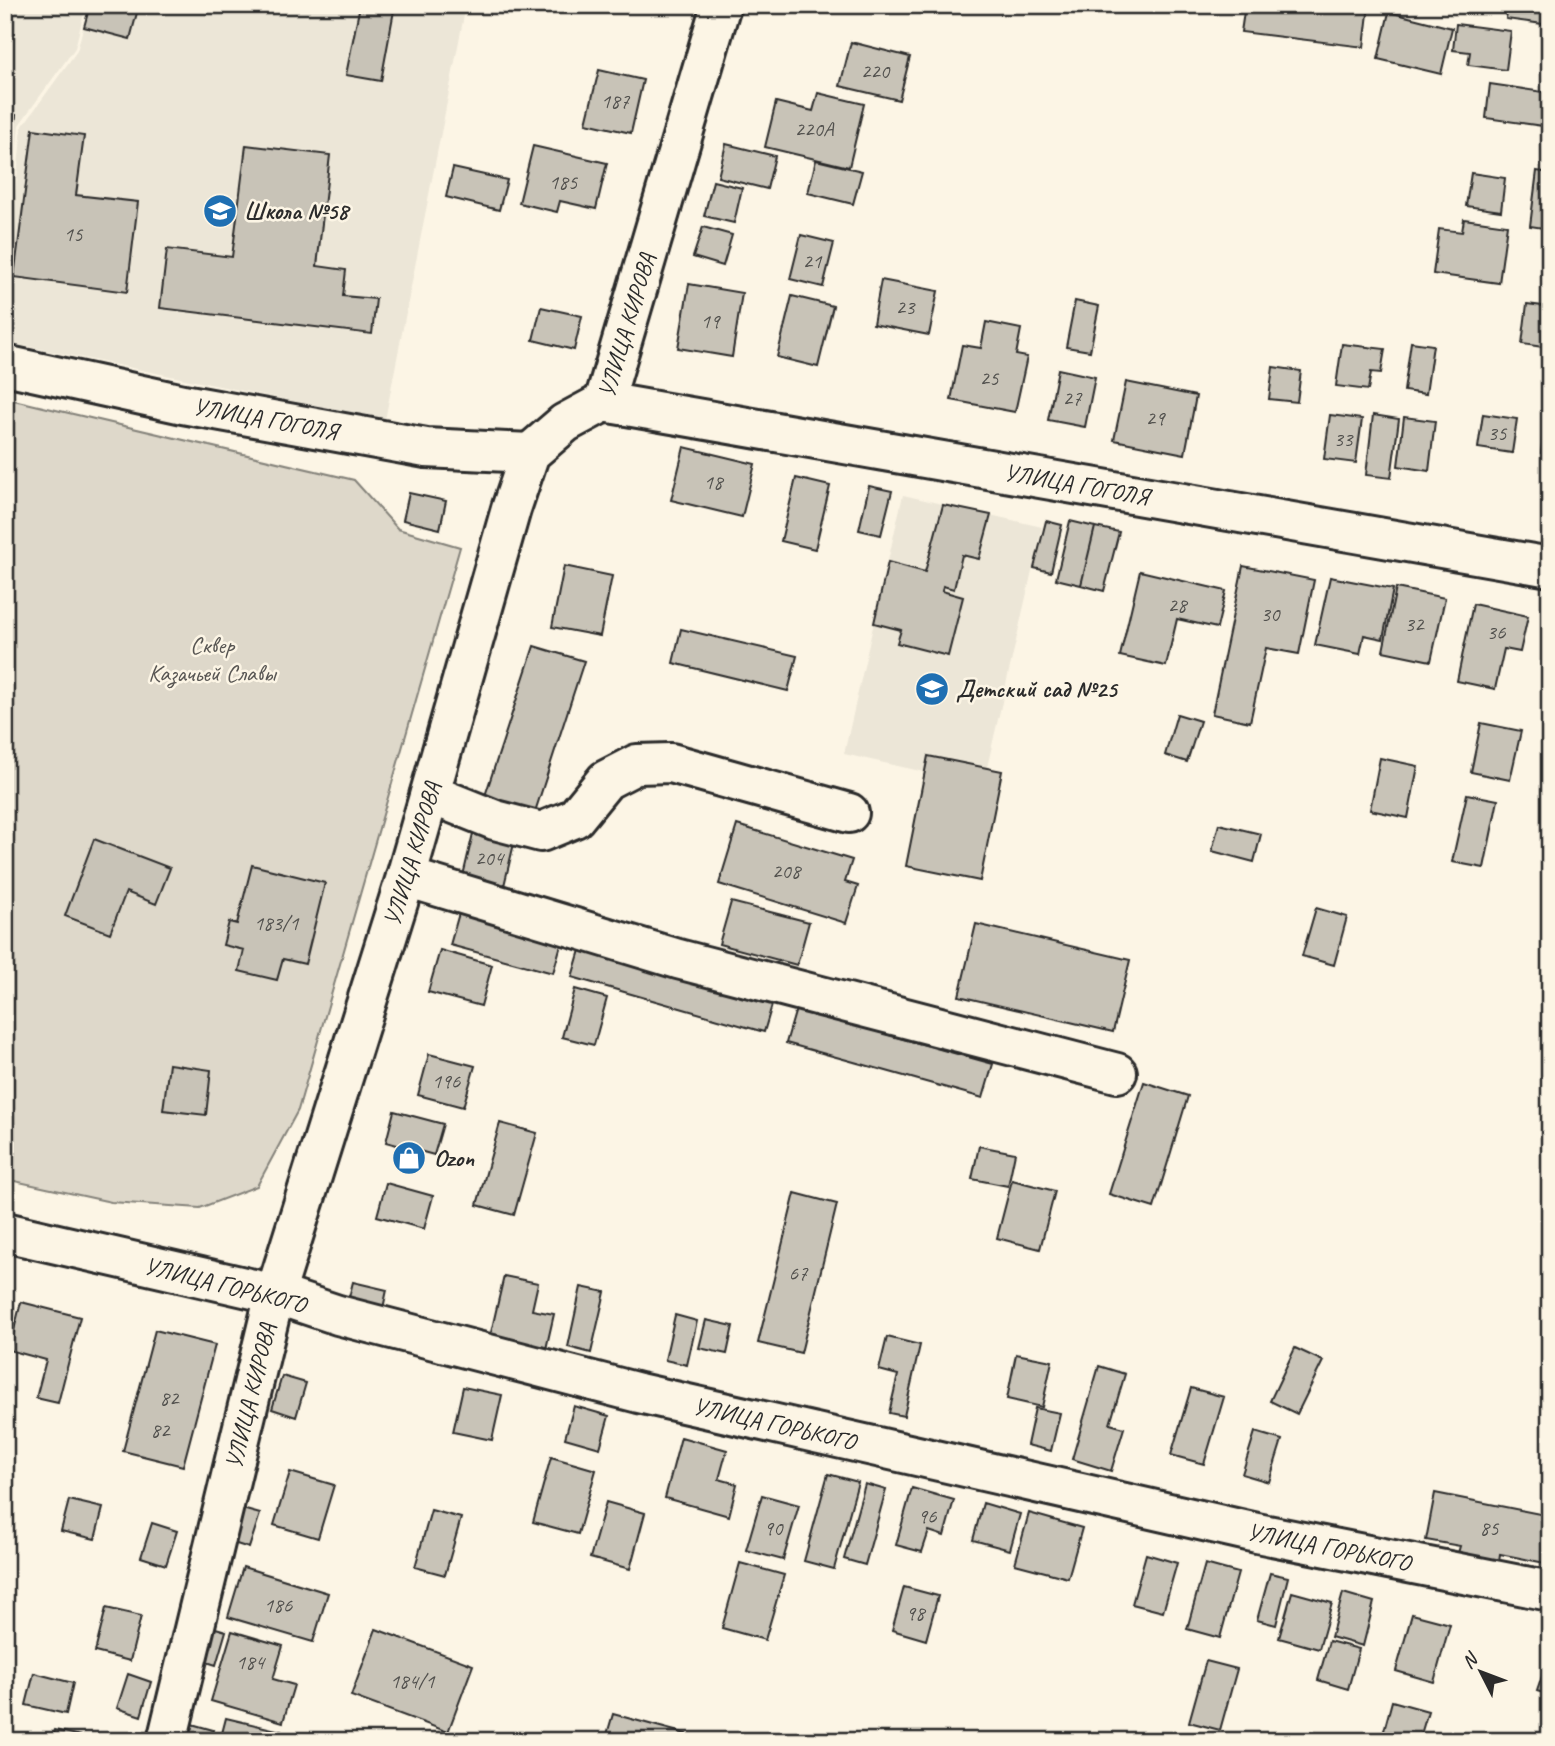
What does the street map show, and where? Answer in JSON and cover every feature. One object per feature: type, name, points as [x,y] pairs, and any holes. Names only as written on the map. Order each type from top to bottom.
[{"type":"street","name":"УЛИЦА КИРОВА","points":[[167,1741],[275,1294],[406,877],[511,509],[530,453],[565,423],[604,402],[721,5]]},
{"type":"street","name":"УЛИЦА ГОГОЛЯ","points":[[5,365],[183,404],[426,447],[530,453]]},
{"type":"street","name":"УЛИЦА ГОГОЛЯ","points":[[604,402],[1550,566]]},
{"type":"street","points":[[430,794],[495,820],[541,832],[575,818],[606,780],[637,764],[671,763],[849,813]]},
{"type":"street","points":[[406,877],[678,959],[1117,1073]]},
{"type":"street","name":"УЛИЦА ГОРЬКОГО","points":[[5,1232],[275,1294],[338,1315],[639,1394],[1257,1534],[1550,1591]]},
{"type":"shaded area","points":[[5,5],[86,5],[75,48],[19,125],[5,266]]},
{"type":"shaded area","name":"Школа №58","points":[[89,5],[466,5],[385,420],[5,342],[5,296],[22,127],[77,51]]},
{"type":"shaded area","name":"Детский сад №25","points":[[903,495],[1042,527],[983,785],[844,754]]},
{"type":"green space","name":"Сквер Казачьей Славы","points":[[5,398],[354,480],[398,529],[460,547],[298,1110],[257,1186],[200,1208],[111,1202],[5,1179]]},
{"type":"building","points":[[90,5],[139,5],[130,39],[84,27]]},
{"type":"building","points":[[360,5],[395,5],[381,81],[346,75]]},
{"type":"building","points":[[1245,5],[1369,5],[1364,47],[1241,32]]},
{"type":"building","points":[[1508,5],[1550,5],[1550,25],[1506,19]]},
{"type":"building","points":[[1389,12],[1452,28],[1441,74],[1378,59]]},
{"type":"building","points":[[1456,24],[1511,31],[1506,70],[1468,65],[1470,52],[1453,50]]},
{"type":"building","points":[[851,42],[910,57],[899,100],[840,86]]},
{"type":"building","points":[[599,70],[643,80],[631,133],[586,123]]},
{"type":"building","points":[[1490,84],[1550,93],[1550,127],[1486,118]]},
{"type":"building","points":[[818,93],[864,104],[849,167],[765,147],[776,102],[813,111]]},
{"type":"building","points":[[5,113],[16,115],[5,201]]},
{"type":"building","points":[[33,129],[84,136],[76,195],[138,202],[127,292],[14,277]]},
{"type":"building","points":[[726,144],[775,156],[767,189],[718,177]]},
{"type":"building","points":[[246,145],[330,155],[317,266],[346,270],[343,296],[376,299],[372,334],[160,308],[167,249],[232,257]]},
{"type":"building","points":[[533,146],[607,163],[596,209],[560,201],[557,212],[519,203]]},
{"type":"building","points":[[816,160],[862,171],[853,204],[808,193]]},
{"type":"building","points":[[453,168],[507,180],[499,210],[446,197]]},
{"type":"building","points":[[1537,171],[1550,173],[1550,229],[1530,226]]},
{"type":"building","points":[[1471,173],[1505,178],[1501,211],[1466,206]]},
{"type":"building","points":[[713,181],[742,188],[734,223],[704,216]]},
{"type":"building","points":[[1464,219],[1507,225],[1499,283],[1433,274],[1439,229],[1462,232]]},
{"type":"building","points":[[703,227],[732,235],[723,266],[693,257]]},
{"type":"building","points":[[801,235],[834,243],[823,287],[790,279]]},
{"type":"building","points":[[881,280],[938,291],[929,335],[873,324]]},
{"type":"building","points":[[689,284],[742,293],[732,357],[678,348]]},
{"type":"building","points":[[792,296],[833,306],[818,367],[777,357]]},
{"type":"building","points":[[1075,301],[1099,306],[1090,351],[1066,347]]},
{"type":"building","points":[[1527,304],[1550,307],[1550,348],[1522,344]]},
{"type":"building","points":[[541,307],[582,316],[574,350],[533,340]]},
{"type":"building","points":[[986,322],[1021,329],[1016,355],[1027,357],[1015,412],[951,400],[962,345],[981,348]]},
{"type":"building","points":[[1411,342],[1433,345],[1426,394],[1404,391]]},
{"type":"building","points":[[1342,344],[1385,349],[1381,373],[1371,372],[1368,390],[1336,386]]},
{"type":"building","points":[[1273,367],[1301,371],[1297,402],[1269,399]]},
{"type":"building","points":[[1058,369],[1095,377],[1085,427],[1048,420]]},
{"type":"building","points":[[1126,382],[1196,396],[1185,454],[1114,440]]},
{"type":"building","points":[[1546,412],[1550,412],[1550,455],[1541,453]]},
{"type":"building","points":[[1483,414],[1517,419],[1512,453],[1478,448]]},
{"type":"building","points":[[1330,415],[1362,419],[1356,463],[1324,459]]},
{"type":"building","points":[[1373,415],[1399,419],[1391,478],[1366,475]]},
{"type":"building","points":[[1404,417],[1435,421],[1429,471],[1398,466]]},
{"type":"building","points":[[684,447],[755,464],[742,517],[671,500]]},
{"type":"building","points":[[796,478],[830,486],[815,549],[781,541]]},
{"type":"building","points":[[869,486],[892,491],[881,535],[859,530]]},
{"type":"building","points":[[409,493],[446,501],[440,529],[403,520]]},
{"type":"building","points":[[943,505],[991,515],[979,559],[962,555],[954,589],[943,586],[942,591],[963,597],[948,656],[897,643],[901,630],[874,623],[888,562],[925,572]]},
{"type":"building","points":[[1046,521],[1062,525],[1051,572],[1034,568]]},
{"type":"building","points":[[1070,521],[1095,527],[1081,585],[1056,579]]},
{"type":"building","points":[[1095,527],[1119,532],[1104,591],[1081,585]]},
{"type":"building","points":[[564,566],[612,576],[600,636],[552,627]]},
{"type":"building","points":[[1243,566],[1314,580],[1299,654],[1266,648],[1250,722],[1212,714]]},
{"type":"building","points":[[1140,571],[1226,591],[1217,628],[1177,619],[1166,666],[1120,656]]},
{"type":"building","points":[[1330,577],[1393,589],[1383,639],[1364,635],[1360,654],[1315,645]]},
{"type":"building","points":[[1396,588],[1445,598],[1431,661],[1383,651]]},
{"type":"building","points":[[1473,604],[1528,616],[1520,652],[1504,649],[1495,689],[1457,681]]},
{"type":"building","points":[[681,629],[797,656],[788,691],[673,663]]},
{"type":"building","points":[[534,646],[584,661],[532,821],[482,805]]},
{"type":"building","points":[[1177,714],[1200,721],[1187,762],[1165,755]]},
{"type":"building","points":[[1481,723],[1521,731],[1510,780],[1471,772]]},
{"type":"building","points":[[928,756],[1002,771],[980,881],[906,866]]},
{"type":"building","points":[[1380,758],[1418,766],[1408,818],[1370,810]]},
{"type":"building","points":[[1467,794],[1498,800],[1484,868],[1452,862]]},
{"type":"building","points":[[1219,824],[1261,834],[1254,862],[1212,851]]},
{"type":"building","points":[[475,825],[516,835],[503,890],[462,880]]},
{"type":"building","points":[[737,825],[852,860],[845,882],[858,886],[846,923],[719,884]]},
{"type":"building","points":[[94,839],[170,868],[156,904],[126,892],[110,933],[65,916]]},
{"type":"building","points":[[252,865],[325,883],[305,964],[283,959],[277,980],[239,971],[244,950],[223,945],[229,922],[237,924]]},
{"type":"building","points":[[731,902],[809,922],[797,965],[719,944]]},
{"type":"building","points":[[461,906],[564,934],[553,973],[450,945]]},
{"type":"building","points":[[1316,908],[1347,917],[1334,965],[1302,956]]},
{"type":"building","points":[[976,924],[1130,960],[1113,1032],[959,996]]},
{"type":"building","points":[[583,940],[775,995],[764,1032],[572,977]]},
{"type":"building","points":[[440,950],[492,965],[481,1006],[428,992]]},
{"type":"building","points":[[575,989],[607,998],[594,1045],[562,1037]]},
{"type":"building","points":[[796,1009],[993,1064],[983,1098],[786,1043]]},
{"type":"building","points":[[429,1054],[475,1066],[463,1107],[418,1095]]},
{"type":"building","points":[[169,1064],[211,1070],[206,1115],[163,1110]]},
{"type":"building","points":[[1144,1082],[1188,1096],[1154,1208],[1109,1194]]},
{"type":"building","points":[[394,1111],[443,1124],[434,1155],[386,1142]]},
{"type":"building","points":[[500,1123],[537,1133],[514,1215],[477,1205]]},
{"type":"building","points":[[979,1146],[1015,1153],[1008,1186],[972,1179]]},
{"type":"building","points":[[1012,1180],[1055,1191],[1040,1249],[997,1238]]},
{"type":"building","points":[[386,1183],[433,1196],[424,1229],[377,1216]]},
{"type":"building","points":[[795,1193],[837,1204],[801,1353],[758,1343]]},
{"type":"building","points":[[504,1276],[538,1283],[532,1310],[554,1314],[546,1349],[490,1337]]},
{"type":"building","points":[[353,1282],[387,1290],[382,1313],[347,1305]]},
{"type":"building","points":[[581,1287],[605,1292],[591,1353],[568,1347]]},
{"type":"building","points":[[21,1302],[80,1317],[58,1403],[36,1398],[46,1360],[9,1350]]},
{"type":"building","points":[[675,1315],[697,1321],[687,1365],[665,1360]]},
{"type":"building","points":[[706,1320],[733,1326],[727,1354],[699,1348]]},
{"type":"building","points":[[155,1330],[215,1345],[183,1466],[123,1451]]},
{"type":"building","points":[[887,1337],[920,1345],[904,1416],[889,1413],[898,1375],[879,1370]]},
{"type":"building","points":[[1295,1348],[1323,1361],[1297,1414],[1270,1401]]},
{"type":"building","points":[[1016,1354],[1052,1361],[1042,1407],[1007,1399]]},
{"type":"building","points":[[1099,1366],[1125,1374],[1110,1424],[1124,1428],[1111,1471],[1072,1459]]},
{"type":"building","points":[[282,1376],[306,1383],[296,1417],[272,1409]]},
{"type":"building","points":[[463,1387],[502,1395],[492,1440],[453,1432]]},
{"type":"building","points":[[1191,1388],[1224,1397],[1204,1464],[1171,1455]]},
{"type":"building","points":[[574,1406],[609,1416],[600,1448],[565,1438]]},
{"type":"building","points":[[1035,1408],[1060,1413],[1051,1451],[1027,1445]]},
{"type":"building","points":[[1255,1432],[1282,1440],[1269,1482],[1242,1474]]},
{"type":"building","points":[[681,1437],[727,1450],[719,1479],[737,1484],[729,1516],[665,1498]]},
{"type":"building","points":[[551,1457],[596,1470],[578,1534],[533,1522]]},
{"type":"building","points":[[290,1472],[334,1485],[318,1538],[274,1525]]},
{"type":"building","points":[[828,1474],[858,1482],[834,1569],[804,1561]]},
{"type":"building","points":[[865,1484],[886,1490],[865,1565],[844,1559]]},
{"type":"building","points":[[912,1488],[954,1500],[944,1536],[929,1531],[922,1552],[896,1545]]},
{"type":"building","points":[[1435,1493],[1550,1516],[1550,1564],[1500,1554],[1499,1561],[1458,1553],[1460,1546],[1426,1540]]},
{"type":"building","points":[[762,1495],[799,1505],[783,1560],[746,1550]]},
{"type":"building","points":[[69,1500],[103,1508],[95,1539],[61,1531]]},
{"type":"building","points":[[606,1502],[645,1513],[630,1569],[590,1558]]},
{"type":"building","points":[[983,1503],[1020,1514],[1010,1550],[973,1540]]},
{"type":"building","points":[[235,1507],[260,1514],[249,1548],[224,1540]]},
{"type":"building","points":[[431,1510],[461,1518],[445,1575],[415,1567]]},
{"type":"building","points":[[1029,1513],[1082,1528],[1068,1578],[1015,1564]]},
{"type":"building","points":[[152,1523],[177,1531],[166,1565],[141,1557]]},
{"type":"building","points":[[1146,1554],[1177,1563],[1163,1612],[1132,1604]]},
{"type":"building","points":[[740,1563],[784,1575],[765,1640],[722,1628]]},
{"type":"building","points":[[1205,1564],[1238,1573],[1220,1638],[1187,1629]]},
{"type":"building","points":[[243,1567],[328,1593],[313,1642],[228,1617]]},
{"type":"building","points":[[1270,1573],[1288,1577],[1276,1625],[1257,1620]]},
{"type":"building","points":[[904,1587],[938,1596],[926,1640],[892,1630]]},
{"type":"building","points":[[1292,1592],[1332,1603],[1319,1649],[1279,1638]]},
{"type":"building","points":[[1343,1593],[1374,1602],[1363,1646],[1331,1637]]},
{"type":"building","points":[[106,1608],[141,1616],[130,1661],[95,1652]]},
{"type":"building","points":[[1412,1614],[1450,1624],[1434,1682],[1396,1671]]},
{"type":"building","points":[[202,1624],[226,1631],[216,1665],[191,1657]]},
{"type":"building","points":[[376,1629],[473,1665],[448,1732],[351,1696]]},
{"type":"building","points":[[232,1631],[283,1646],[273,1679],[294,1685],[283,1722],[211,1701]]},
{"type":"building","points":[[1329,1641],[1359,1649],[1348,1689],[1318,1680]]},
{"type":"building","points":[[1550,1653],[1550,1695],[1537,1691]]},
{"type":"building","points":[[1206,1661],[1237,1669],[1220,1730],[1189,1722]]},
{"type":"building","points":[[34,1673],[73,1683],[66,1714],[26,1705]]},
{"type":"building","points":[[128,1674],[151,1682],[141,1716],[117,1708]]},
{"type":"building","points":[[1392,1701],[1428,1711],[1419,1741],[1391,1741],[1382,1738]]},
{"type":"building","points":[[613,1714],[686,1734],[684,1741],[605,1741]]},
{"type":"building","points":[[226,1718],[281,1731],[279,1741],[220,1741]]},
{"type":"building","points":[[188,1723],[213,1730],[209,1741],[183,1741]]},
{"type":"building","points":[[55,1730],[95,1739],[95,1741],[52,1741]]},
{"type":"place","name":"Школа №58","points":[[220,211]]},
{"type":"place","name":"Детский сад №25","points":[[932,689]]},
{"type":"place","name":"Ozon","points":[[409,1158]]}]
